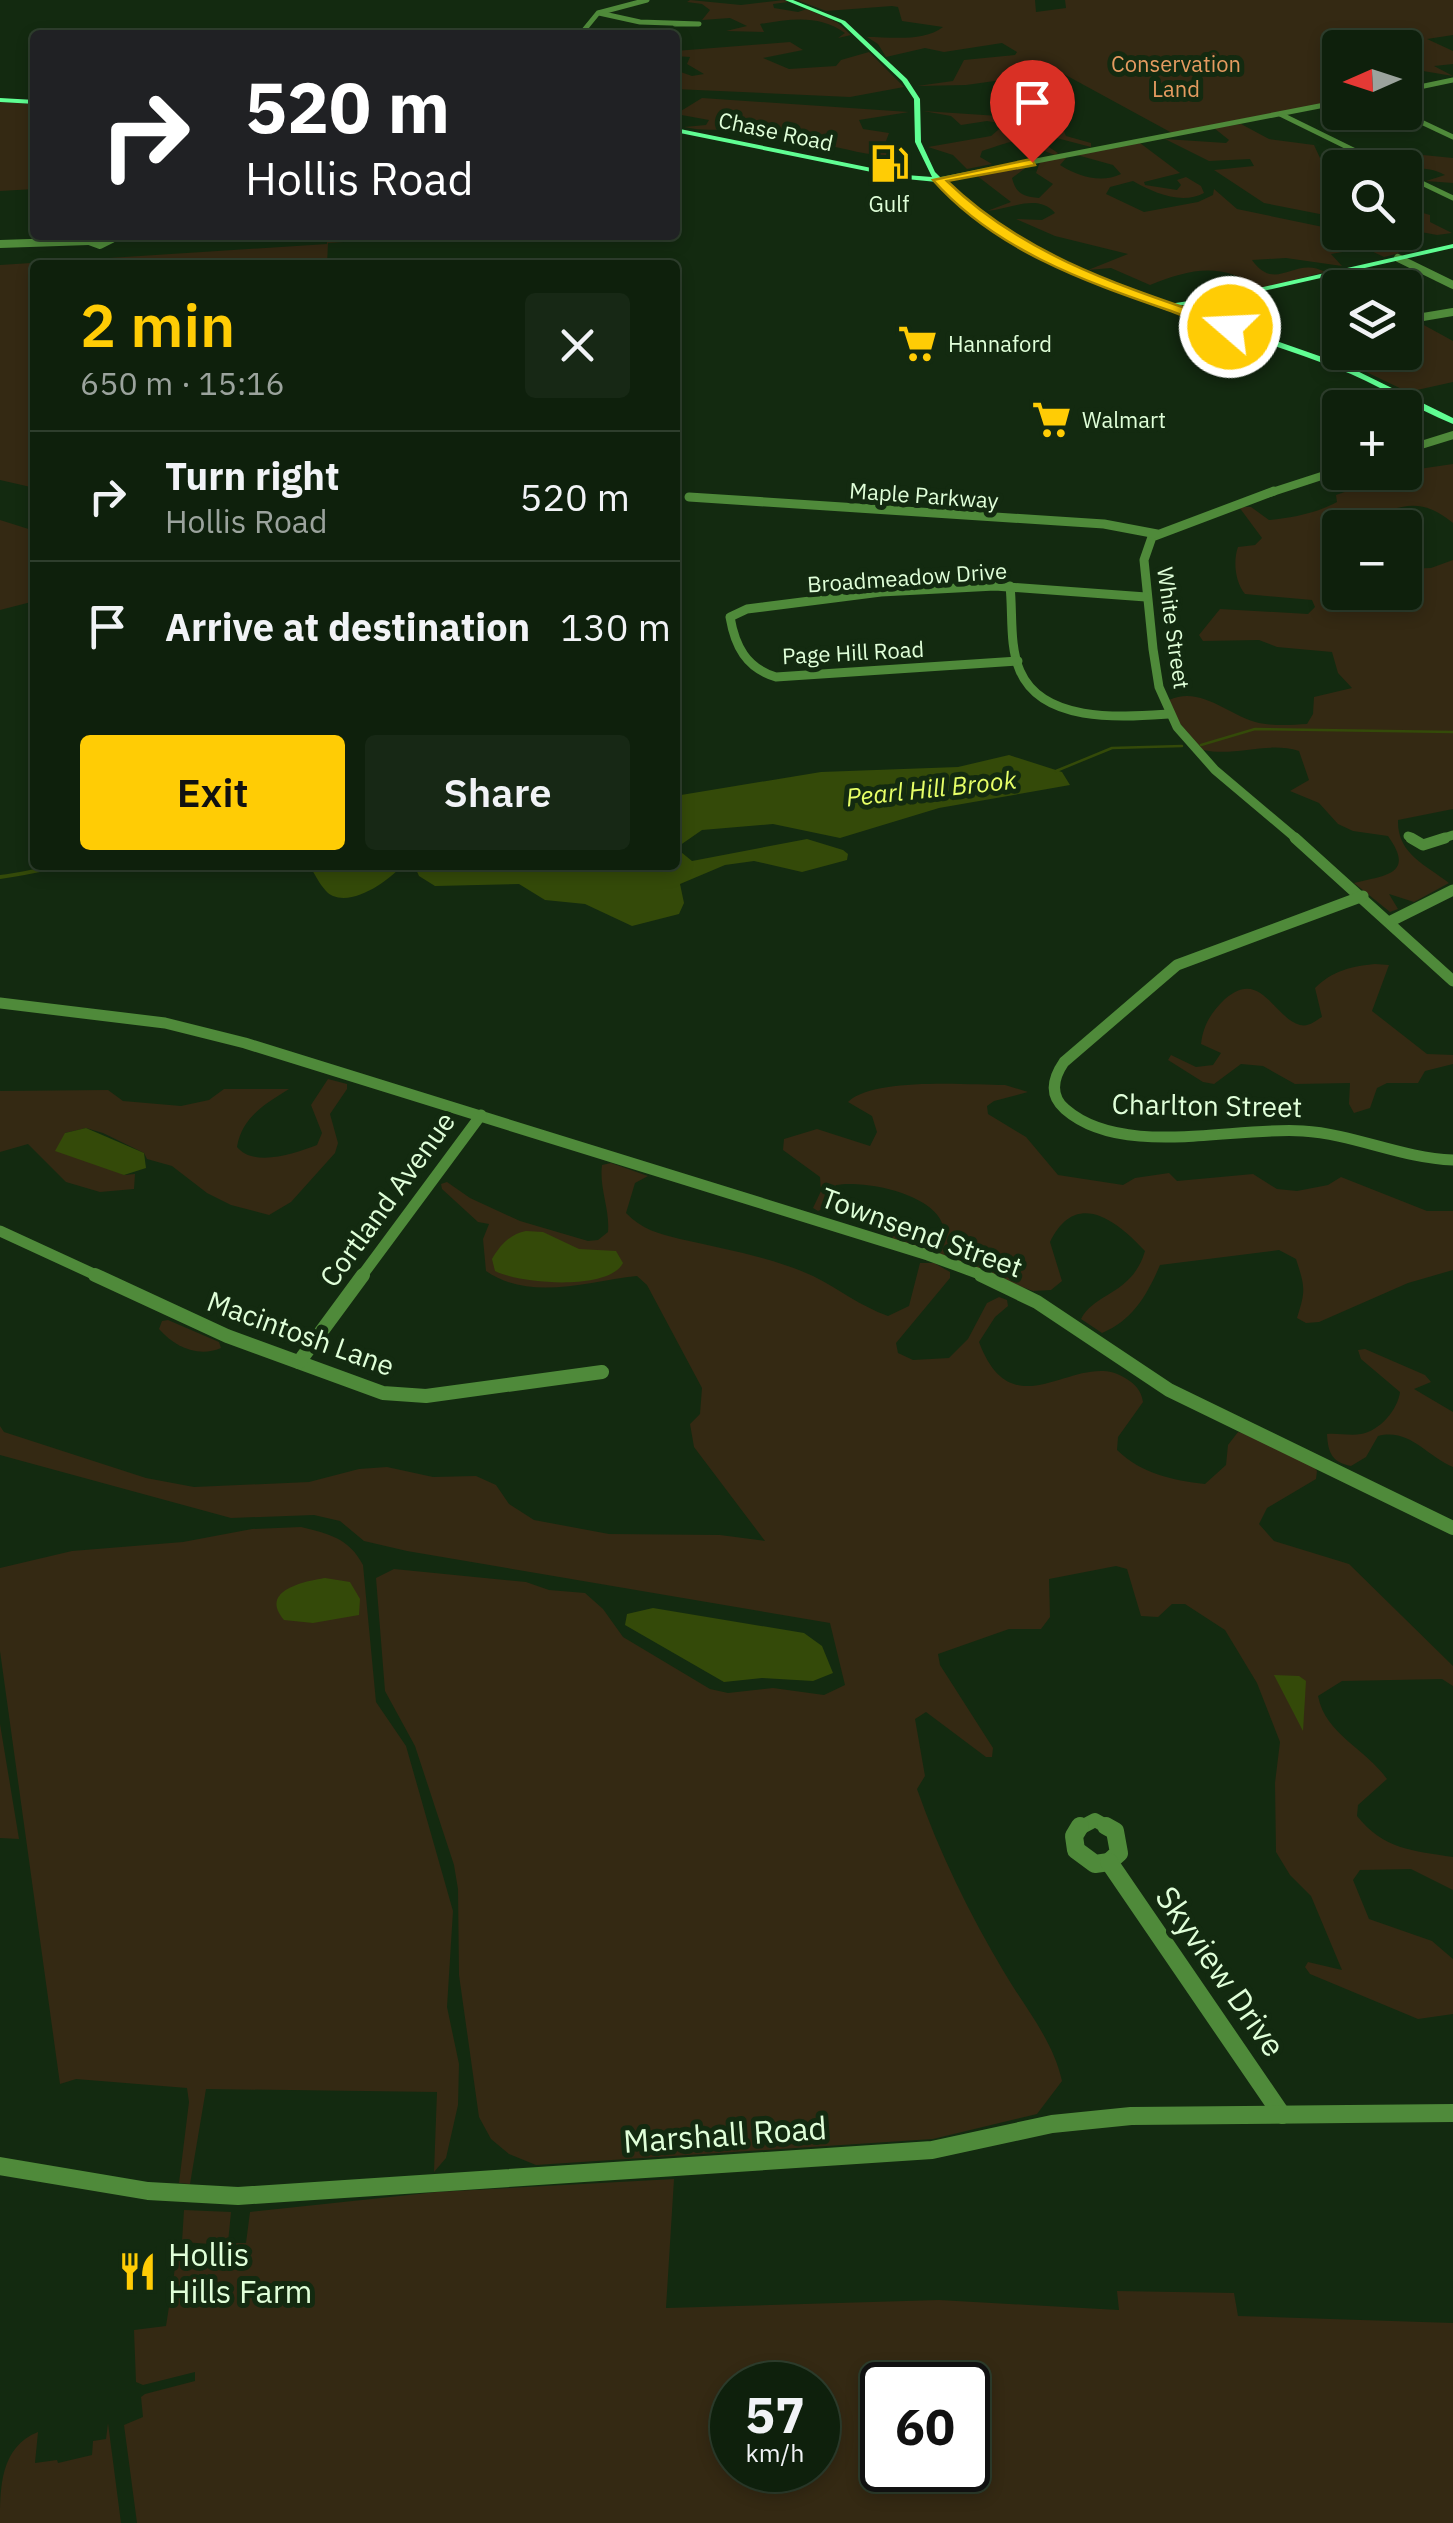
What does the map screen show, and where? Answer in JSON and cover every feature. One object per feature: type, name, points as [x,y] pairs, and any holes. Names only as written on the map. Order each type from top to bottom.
[{"type":"main road","points":[[788,0],[842,22],[905,80],[916,99],[916,132],[922,154],[938,180],[970,210],[1047,260],[1376,382],[1453,421]]},
{"type":"main road","points":[[0,100],[30,102]]},
{"type":"main road","name":"Chase Road","points":[[680,131],[915,179],[938,180]]},
{"type":"main road","name":"Chase Road","points":[[868,169],[970,210]]},
{"type":"main road","points":[[908,182],[938,180]]},
{"type":"main road","points":[[1160,303],[1208,301],[1453,246]]},
{"type":"main road","points":[[1192,314],[1208,301]]},
{"type":"main road","points":[[1208,301],[1212,314],[1253,335]]},
{"type":"street","points":[[582,30],[598,14],[648,0]]},
{"type":"street","points":[[598,14],[675,24]]},
{"type":"street","points":[[1422,86],[1453,80]]},
{"type":"street","points":[[938,180],[1322,105]]},
{"type":"street","points":[[1278,114],[1353,150]]},
{"type":"street","points":[[1422,122],[1453,137]]},
{"type":"street","points":[[1422,182],[1453,198]]},
{"type":"street","points":[[0,244],[89,241]]},
{"type":"street","points":[[1398,258],[1453,285]]},
{"type":"street","points":[[1422,317],[1453,312]]},
{"type":"street","points":[[1422,445],[1453,435]]},
{"type":"street","name":"White Street","points":[[1322,476],[1157,534],[1146,548],[1146,597],[1158,688],[1169,714],[1215,770],[1394,919],[1453,980]]},
{"type":"street","name":"Maple Parkway","points":[[689,497],[1086,523],[1157,534]]},
{"type":"street","points":[[1010,586],[1018,661],[1024,679],[1036,693],[1072,710],[1106,715],[1169,714]]},
{"type":"street","name":"Broadmeadow Drive","points":[[732,615],[881,592],[1010,586],[1146,597]]},
{"type":"street","name":"Page Hill Road","points":[[732,615],[730,622],[744,660],[760,673],[776,677],[1018,661]]},
{"type":"street","points":[[1408,836],[1423,845],[1453,836]]},
{"type":"street","points":[[1394,919],[1453,890]]},
{"type":"street","name":"Charlton Street","points":[[1363,896],[1169,970],[1064,1062],[1054,1078],[1055,1098],[1071,1116],[1111,1132],[1302,1130],[1418,1157],[1453,1160]]},
{"type":"street","name":"Townsend Street","points":[[0,1003],[165,1023],[245,1043],[928,1255],[1037,1302],[1169,1390],[1453,1528]]},
{"type":"street","name":"Cortland Avenue","points":[[299,1362],[481,1114]]},
{"type":"street","name":"Macintosh Lane","points":[[0,1231],[163,1308],[376,1391],[412,1396],[602,1372]]},
{"type":"street","name":"Skyview Drive","points":[[1109,1862],[1282,2115]]},
{"type":"street","name":"Marshall Road","points":[[0,2166],[148,2191],[238,2196],[932,2150],[1096,2119],[1453,2113]]},
{"type":"green space","points":[[784,0],[788,2],[773,4],[774,8],[798,12],[807,9],[838,23],[851,35],[838,38],[845,33],[825,23],[804,20],[760,24],[764,32],[726,31],[747,26],[730,18],[702,20],[710,10],[702,4],[687,2],[741,5]]},
{"type":"green space","name":"Conservation Land","points":[[797,0],[1035,0],[1036,12],[1066,8],[1065,0],[1453,0],[1453,35],[1427,39],[1453,51],[1453,64],[1434,66],[1453,76],[1422,71],[1422,30],[1322,30],[1322,104],[1172,133],[1038,60],[1037,75],[966,85],[917,86],[953,81],[964,60],[1017,52],[1002,43],[944,52],[925,48],[886,57],[878,44],[867,37],[917,37],[943,27],[902,21],[898,7],[892,6],[826,11]]},
{"type":"green space","points":[[790,42],[803,50],[763,58],[789,69],[836,66],[841,60],[869,52],[904,87],[850,97],[680,89],[680,72],[692,76],[704,74],[687,64],[690,57],[680,56],[680,51]]},
{"type":"green space","points":[[702,98],[909,112],[859,120],[863,129],[889,133],[886,141],[898,154],[885,155],[797,145],[799,141],[789,134],[684,127],[706,125],[709,120],[680,115]]},
{"type":"green space","points":[[0,102],[30,104],[30,189],[0,191]]},
{"type":"green space","points":[[923,111],[1014,117],[1056,112],[1066,136],[1091,143],[1091,147],[1049,136],[1038,140],[1058,153],[1055,155],[1014,141],[982,151],[980,157],[992,164],[967,169],[953,155],[928,147],[991,136],[1005,124],[987,121],[961,125],[951,116]]},
{"type":"green space","points":[[1241,124],[1269,139],[1314,145],[1322,159],[1322,214],[1264,203],[1214,170],[1254,166],[1250,159],[1209,161],[1165,139],[1226,143],[1229,140],[1214,128]]},
{"type":"green space","points":[[1140,143],[1180,173],[1144,182],[1145,185],[1177,190],[1181,185],[1177,180],[1186,177],[1201,186],[1204,193],[1177,198],[1133,181],[1110,187],[1106,194],[1144,212],[1198,202],[1213,195],[1214,189],[1237,209],[1322,227],[1322,250],[1354,250],[1331,254],[1342,266],[1286,258],[1252,260],[1269,274],[1304,268],[1322,271],[1259,289],[1232,274],[1206,270],[1150,285],[1111,268],[1088,270],[1128,254],[1055,236],[1016,219],[1042,220],[1055,213],[1048,207],[1032,203],[987,211],[1011,202],[976,175],[1031,164],[1012,178],[1021,193],[1039,198],[1053,184],[1036,173],[1040,162],[1067,157],[1060,165],[1089,177],[1121,174],[1113,165],[1077,155]]},
{"type":"green space","points":[[1422,155],[1453,158],[1453,183],[1426,181],[1445,175],[1423,169]]},
{"type":"green space","points":[[1422,213],[1430,215],[1430,222],[1452,233],[1422,232]]},
{"type":"green space","points":[[327,240],[374,240],[328,243],[327,260],[78,260],[327,244]]},
{"type":"green space","points":[[1369,250],[1400,253],[1384,257]]},
{"type":"green space","points":[[30,263],[30,487],[0,480],[0,265]]},
{"type":"green space","points":[[1422,324],[1453,341],[1453,382],[1404,390],[1362,370],[1422,370]]},
{"type":"green space","points":[[1453,464],[1453,523],[1432,510],[1413,506],[1322,510],[1322,610],[1422,610],[1422,568],[1453,560],[1453,809],[1398,820],[1402,842],[1408,850],[1449,883],[1414,902],[1389,894],[1398,909],[1390,912],[1354,883],[1394,871],[1399,858],[1388,836],[1353,831],[1338,824],[1319,803],[1290,791],[1309,780],[1299,751],[1203,750],[1176,719],[1169,700],[1192,696],[1259,723],[1307,724],[1313,714],[1314,697],[1352,688],[1338,673],[1332,652],[1277,647],[1259,640],[1203,641],[1199,635],[1220,609],[1308,614],[1315,607],[1312,600],[1245,594],[1236,571],[1238,547],[1255,545],[1262,538],[1239,507],[1251,507],[1269,520],[1321,509],[1337,502],[1336,495],[1350,490],[1422,490],[1422,469]]},
{"type":"green space","points":[[0,520],[30,529],[30,602],[0,610]]},
{"type":"green space","points":[[1389,965],[1372,1011],[1427,1054],[1453,1055],[1453,1064],[1425,1071],[1418,1083],[1387,1083],[1377,1088],[1370,1108],[1354,1113],[1349,1104],[1350,1083],[1295,1084],[1263,1066],[1241,1064],[1214,1084],[1203,1082],[1168,1060],[1171,1055],[1196,1067],[1213,1065],[1221,1053],[1201,1044],[1203,1032],[1213,1012],[1234,992],[1256,991],[1290,1020],[1306,1025],[1322,1017],[1315,988],[1343,970]]},
{"type":"green space","points":[[328,1079],[347,1084],[330,1114],[338,1143],[335,1153],[291,1202],[269,1215],[231,1205],[207,1193],[172,1166],[147,1159],[144,1153],[86,1128],[65,1133],[124,1175],[135,1174],[134,1189],[100,1192],[66,1182],[28,1144],[0,1152],[0,1091],[108,1090],[123,1101],[181,1106],[209,1100],[224,1089],[289,1089],[249,1119],[237,1147],[254,1157],[287,1155],[317,1145],[322,1133],[311,1105]]},
{"type":"green space","points":[[922,1084],[1005,1085],[1028,1092],[994,1101],[987,1106],[988,1114],[1026,1137],[1058,1175],[1123,1185],[1135,1178],[1169,1173],[1177,1181],[1253,1174],[1277,1189],[1297,1191],[1328,1185],[1341,1177],[1427,1211],[1453,1211],[1453,1270],[1408,1283],[1319,1322],[1306,1323],[1297,1318],[1303,1288],[1296,1259],[1279,1250],[1160,1265],[1138,1305],[1102,1333],[1081,1319],[1095,1303],[1123,1285],[1145,1251],[1109,1221],[1084,1213],[1060,1226],[1050,1242],[1062,1281],[1051,1290],[1033,1291],[893,1239],[892,1234],[897,1234],[943,1241],[943,1226],[936,1213],[906,1194],[867,1185],[836,1185],[828,1206],[818,1211],[813,1208],[821,1191],[820,1177],[783,1150],[784,1139],[817,1129],[870,1146],[877,1132],[872,1116],[848,1102],[860,1094]]},
{"type":"green space","points":[[611,1163],[648,1176],[635,1183],[626,1213],[644,1227],[797,1269],[888,1316],[909,1306],[920,1263],[934,1263],[950,1272],[950,1278],[896,1343],[898,1353],[913,1360],[949,1358],[968,1339],[987,1303],[999,1297],[1007,1300],[1008,1306],[995,1317],[979,1342],[993,1369],[1010,1382],[1028,1386],[1087,1372],[1106,1371],[1129,1380],[1143,1402],[1118,1437],[1117,1450],[1147,1470],[1205,1484],[1226,1465],[1228,1445],[1238,1432],[1250,1434],[1312,1465],[1317,1471],[1316,1479],[1267,1508],[1259,1524],[1274,1541],[1349,1564],[1453,1666],[1453,1686],[1442,1679],[1342,1681],[1318,1696],[1337,1731],[1387,1779],[1358,1805],[1357,1816],[1388,1842],[1453,1857],[1453,1890],[1411,1869],[1360,1870],[1353,1880],[1369,1919],[1432,1941],[1453,1959],[1453,2014],[1418,2019],[1310,1974],[1305,1967],[1308,1962],[1342,1970],[1311,1896],[1290,1875],[1276,1852],[1275,1783],[1280,1742],[1257,1683],[1225,1630],[1185,1604],[1172,1604],[1158,1617],[1141,1616],[1127,1569],[1116,1566],[1049,1579],[1050,1617],[1041,1629],[1009,1629],[938,1654],[940,1665],[993,1748],[992,1757],[986,1757],[926,1712],[915,1719],[925,1776],[917,1789],[935,1836],[979,1928],[1058,2066],[1062,2081],[1037,2114],[933,2139],[536,2165],[509,2154],[491,2139],[479,2117],[459,1975],[454,1865],[415,1746],[385,1691],[376,1578],[394,1569],[526,1582],[549,1590],[585,1593],[603,1609],[623,1637],[710,1689],[728,1693],[773,1688],[824,1695],[845,1685],[830,1623],[407,1551],[364,1541],[340,1521],[314,1515],[231,1518],[0,1455],[0,1426],[4,1432],[146,1478],[194,1487],[309,1482],[359,1469],[387,1467],[433,1477],[476,1476],[496,1485],[509,1504],[534,1520],[609,1534],[720,1535],[765,1541],[694,1447],[690,1424],[700,1414],[702,1388],[647,1285],[637,1276],[541,1288],[503,1280],[486,1271],[483,1239],[489,1224],[478,1222],[441,1184],[447,1182],[470,1198],[520,1221],[588,1241],[598,1240],[608,1232],[602,1165]]},
{"type":"green space","points":[[168,1320],[219,1342],[221,1348],[204,1352],[180,1346],[159,1329],[162,1321]]},
{"type":"green space","points":[[1365,1349],[1425,1375],[1431,1382],[1414,1389],[1453,1412],[1453,1467],[1409,1439],[1389,1435],[1378,1436],[1366,1457],[1351,1466],[1332,1456],[1327,1434],[1357,1435],[1375,1429],[1399,1399],[1400,1392],[1361,1359],[1358,1350]]},
{"type":"green space","points":[[301,1527],[345,1543],[363,1565],[376,1702],[406,1746],[453,1911],[447,2007],[459,2064],[458,2105],[446,2158],[434,2172],[437,2092],[206,2089],[190,2184],[179,2183],[189,2102],[187,2088],[76,2079],[60,2084],[0,1651],[0,1568],[72,1551],[183,1542],[252,1529]]},
{"type":"green space","points":[[0,1724],[19,1839],[0,1838]]},
{"type":"green space","points":[[674,2179],[666,2308],[939,2300],[1119,2310],[1117,2291],[1234,2293],[1238,2316],[1453,2323],[1453,2523],[137,2523],[124,2425],[143,2417],[141,2397],[145,2394],[195,2381],[195,2372],[143,2385],[136,2382],[134,2330],[166,2326],[175,2268],[169,2268],[170,2258],[209,2257],[211,2244],[182,2242],[184,2210],[231,2212],[228,2243],[246,2243],[250,2212],[437,2192]]},
{"type":"green space","points":[[108,2423],[121,2523],[0,2523],[5,2470],[9,2458],[25,2439],[38,2432],[35,2463],[58,2463],[92,2455],[93,2441],[106,2439]]},
{"type":"water","points":[[1009,755],[1062,772],[1070,785],[939,808],[840,838],[773,824],[702,830],[680,845],[680,795],[821,772],[958,767]]},
{"type":"water","points":[[807,839],[848,854],[847,860],[802,872],[754,861],[725,865],[680,884],[684,903],[679,914],[632,926],[585,904],[545,900],[519,884],[435,886],[416,870],[680,870],[680,851],[692,861]]},
{"type":"water","points":[[312,870],[397,870],[371,890],[352,897],[333,896]]},
{"type":"water","points":[[86,1128],[144,1153],[146,1168],[124,1175],[55,1151],[65,1133]]},
{"type":"water","points":[[526,1231],[543,1232],[579,1249],[616,1251],[623,1263],[615,1272],[583,1281],[543,1282],[495,1271],[492,1259],[498,1249],[510,1237]]},
{"type":"water","points":[[325,1578],[350,1582],[360,1599],[359,1615],[313,1623],[284,1620],[278,1610],[281,1594]]},
{"type":"water","points":[[653,1608],[804,1633],[822,1646],[833,1673],[813,1681],[762,1678],[724,1682],[625,1625],[627,1614]]},
{"type":"water","points":[[1274,1675],[1299,1676],[1306,1681],[1303,1731]]},
{"type":"waterway","name":"Pearl Hill Brook","points":[[1201,745],[1255,729],[1453,732]]},
{"type":"waterway","name":"Pearl Hill Brook","points":[[1056,771],[1112,748],[1182,746]]},
{"type":"waterway","name":"Pearl Hill Brook","points":[[0,877],[40,870]]},
{"type":"place","name":"Gulf","points":[[889,164]]},
{"type":"place","name":"Hannaford","points":[[918,343]]},
{"type":"place","name":"Walmart","points":[[1052,419]]},
{"type":"place","name":"Hollis Hills Farm","points":[[138,2272]]},
{"type":"route","points":[[1032,162],[938,180],[970,210],[1047,260],[1230,327]]}]
